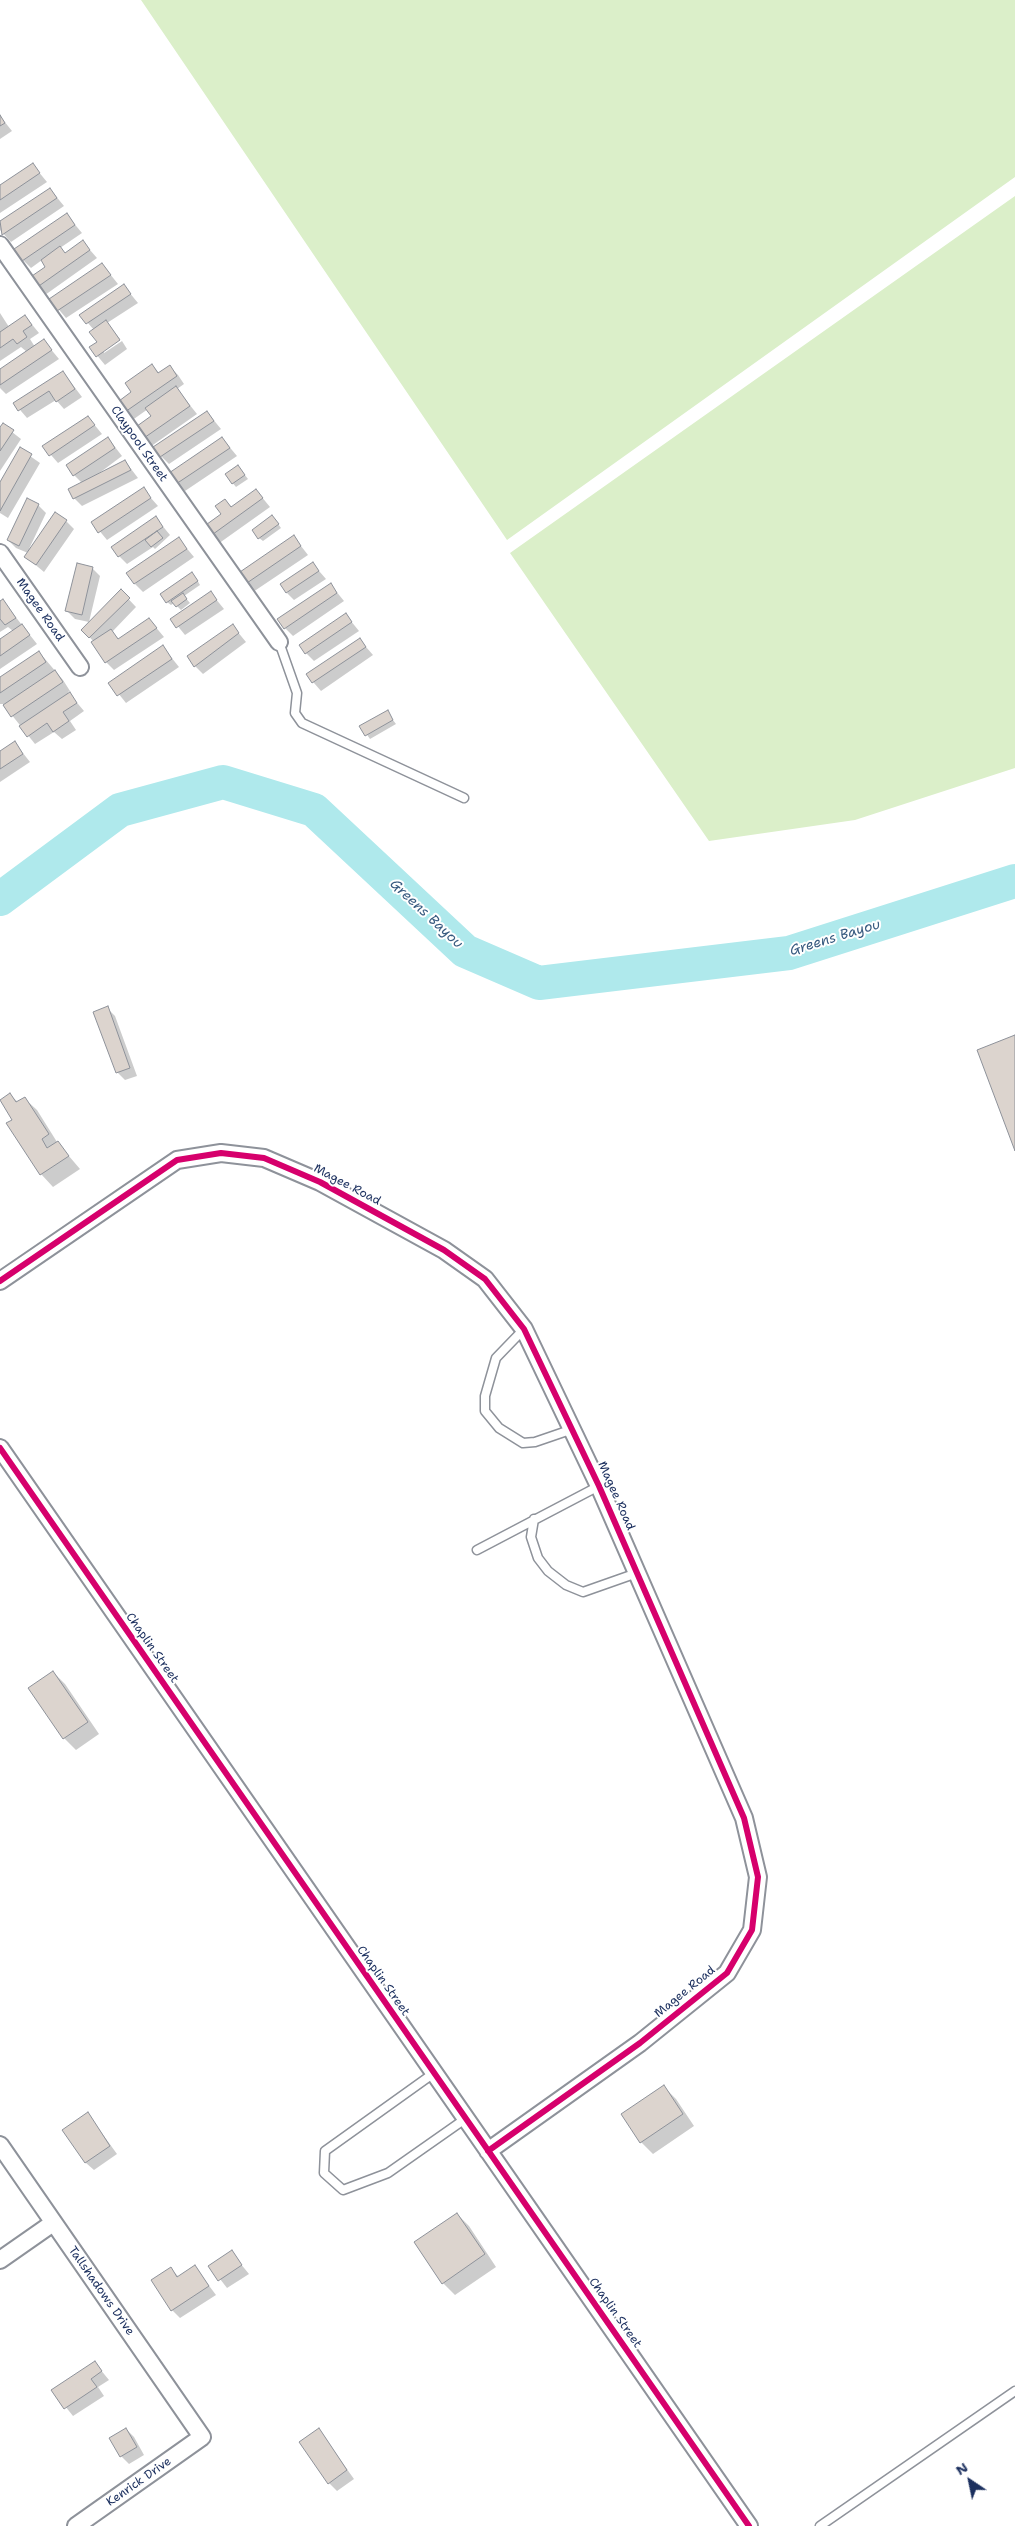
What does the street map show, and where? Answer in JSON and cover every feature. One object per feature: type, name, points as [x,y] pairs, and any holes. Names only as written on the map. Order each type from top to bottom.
[{"type":"street","name":"Claypool Street","points":[[0,245],[279,642]]},
{"type":"street","name":"Magee Road","points":[[0,553],[80,667]]},
{"type":"street","name":"Magee Road","points":[[0,1281],[177,1160],[221,1152],[264,1158],[320,1182],[444,1250],[485,1279],[524,1329],[574,1428],[744,1818],[758,1877],[752,1930],[727,1973],[640,2043],[488,2151]]},
{"type":"street","name":"Chaplin Street","points":[[0,1448],[749,2526]]},
{"type":"street","name":"Tallshadows Drive","points":[[0,2146],[202,2437]]},
{"type":"street","points":[[0,2260],[53,2223]]},
{"type":"street","name":"Kenrick Drive","points":[[76,2526],[202,2437]]},
{"type":"lane","points":[[279,642],[297,693],[295,713],[302,723],[464,798]]},
{"type":"lane","points":[[524,1329],[496,1358],[485,1396],[485,1411],[498,1428],[523,1443],[535,1442],[574,1428]]},
{"type":"lane","points":[[477,1550],[599,1486]]},
{"type":"lane","points":[[534,1519],[531,1537],[538,1558],[548,1571],[566,1585],[583,1592],[638,1573]]},
{"type":"lane","points":[[434,2073],[325,2151],[324,2174],[343,2190],[388,2173],[466,2119]]},
{"type":"lane","points":[[820,2526],[1015,2391]]},
{"type":"green space","points":[[141,0],[1015,0],[1015,177],[507,540]]},
{"type":"green space","points":[[1015,196],[1015,768],[855,820],[709,841],[510,553]]},
{"type":"building","points":[[0,115],[5,123],[0,126]]},
{"type":"building","points":[[33,163],[40,173],[0,200],[0,185]]},
{"type":"building","points":[[50,188],[57,198],[2,235],[0,221]]},
{"type":"building","points":[[67,213],[75,225],[22,261],[14,249]]},
{"type":"building","points":[[83,240],[90,250],[36,288],[29,278],[45,267],[41,260],[60,246],[65,253]]},
{"type":"building","points":[[102,263],[111,275],[57,311],[49,299]]},
{"type":"building","points":[[124,284],[131,294],[86,324],[79,315]]},
{"type":"building","points":[[25,315],[32,325],[23,331],[27,337],[17,344],[13,339],[0,348],[0,332]]},
{"type":"building","points":[[106,320],[120,340],[96,357],[89,347],[97,342],[89,332]]},
{"type":"building","points":[[44,339],[52,350],[0,385],[0,369]]},
{"type":"building","points":[[152,364],[158,373],[170,365],[177,376],[122,414],[115,404],[131,392],[125,383]]},
{"type":"building","points":[[63,371],[75,389],[56,402],[49,391],[18,411],[13,403]]},
{"type":"building","points":[[176,386],[190,406],[141,440],[133,429],[151,416],[145,408]]},
{"type":"building","points":[[207,411],[214,421],[160,457],[153,447]]},
{"type":"building","points":[[88,416],[95,425],[49,456],[42,446]]},
{"type":"building","points":[[3,423],[14,430],[0,451],[0,427]]},
{"type":"building","points":[[108,437],[115,448],[73,476],[66,465]]},
{"type":"building","points":[[222,437],[230,448],[176,484],[169,473]]},
{"type":"building","points":[[20,447],[32,454],[0,511],[0,482]]},
{"type":"building","points":[[125,460],[131,470],[73,499],[68,489]]},
{"type":"building","points":[[238,465],[245,475],[232,484],[225,474]]},
{"type":"building","points":[[144,487],[151,498],[98,533],[91,522]]},
{"type":"building","points":[[256,489],[263,498],[209,537],[203,527],[221,514],[215,506],[225,499],[231,507]]},
{"type":"building","points":[[27,498],[39,504],[19,546],[7,540]]},
{"type":"building","points":[[55,512],[67,520],[36,565],[24,557]]},
{"type":"building","points":[[272,515],[279,524],[258,539],[252,530]]},
{"type":"building","points":[[156,516],[163,527],[118,557],[111,547]]},
{"type":"building","points":[[157,531],[163,538],[151,547],[145,540]]},
{"type":"building","points":[[294,535],[301,546],[244,585],[237,574]]},
{"type":"building","points":[[179,537],[187,549],[134,584],[126,573]]},
{"type":"building","points":[[313,562],[319,571],[286,593],[280,584]]},
{"type":"building","points":[[77,563],[93,567],[82,615],[65,611]]},
{"type":"building","points":[[192,572],[198,581],[166,603],[160,594]]},
{"type":"building","points":[[331,583],[337,593],[284,629],[277,619]]},
{"type":"building","points":[[121,589],[130,598],[89,638],[81,630]]},
{"type":"building","points":[[211,591],[217,600],[176,628],[170,619]]},
{"type":"building","points":[[183,593],[187,599],[176,607],[171,601]]},
{"type":"building","points":[[3,599],[16,618],[5,625],[0,619],[0,601]]},
{"type":"building","points":[[346,613],[352,622],[305,654],[299,645]]},
{"type":"building","points":[[149,618],[157,628],[105,663],[91,642],[111,629],[118,639]]},
{"type":"building","points":[[22,624],[30,635],[0,656],[0,639]]},
{"type":"building","points":[[233,624],[239,633],[194,667],[187,656]]},
{"type":"building","points":[[360,638],[366,647],[312,683],[306,674]]},
{"type":"building","points":[[163,645],[172,659],[117,696],[108,683]]},
{"type":"building","points":[[39,651],[46,662],[0,693],[0,677]]},
{"type":"building","points":[[55,670],[63,682],[11,717],[3,705]]},
{"type":"building","points":[[70,692],[77,703],[63,712],[69,721],[53,732],[47,723],[27,737],[19,726]]},
{"type":"building","points":[[388,710],[393,720],[365,736],[359,726]]},
{"type":"building","points":[[15,741],[23,754],[0,769],[0,751]]},
{"type":"building","points":[[108,1006],[130,1068],[116,1073],[93,1012]]},
{"type":"building","points":[[1015,1035],[1015,1151],[977,1050]]},
{"type":"building","points":[[10,1093],[16,1102],[25,1097],[49,1134],[42,1139],[47,1148],[58,1141],[69,1156],[40,1175],[6,1123],[12,1120],[0,1100]]},
{"type":"building","points":[[53,1671],[88,1722],[63,1739],[28,1688]]},
{"type":"building","points":[[664,2085],[683,2114],[640,2143],[621,2114]]},
{"type":"building","points":[[88,2112],[110,2146],[85,2163],[62,2130]]},
{"type":"building","points":[[457,2213],[485,2254],[442,2284],[414,2242]]},
{"type":"building","points":[[232,2250],[242,2265],[218,2281],[208,2266]]},
{"type":"building","points":[[195,2265],[209,2286],[171,2311],[151,2280],[171,2267],[177,2277]]},
{"type":"building","points":[[95,2361],[102,2371],[91,2379],[97,2387],[64,2409],[51,2390]]},
{"type":"building","points":[[126,2428],[137,2447],[120,2457],[109,2438]]},
{"type":"building","points":[[319,2428],[347,2470],[328,2484],[299,2442]]},
{"type":"waterway","name":"Greens Bayou","points":[[0,899],[120,810],[223,782],[314,810],[465,951],[539,983],[789,953],[1015,881]]},
{"type":"cycle path","points":[[0,1281],[177,1160],[221,1153],[264,1158],[320,1182],[444,1250],[485,1279],[524,1329],[599,1486],[744,1818],[758,1877],[752,1930],[727,1973],[640,2043],[488,2151]]},
{"type":"cycle path","points":[[0,1448],[749,2526]]}]
